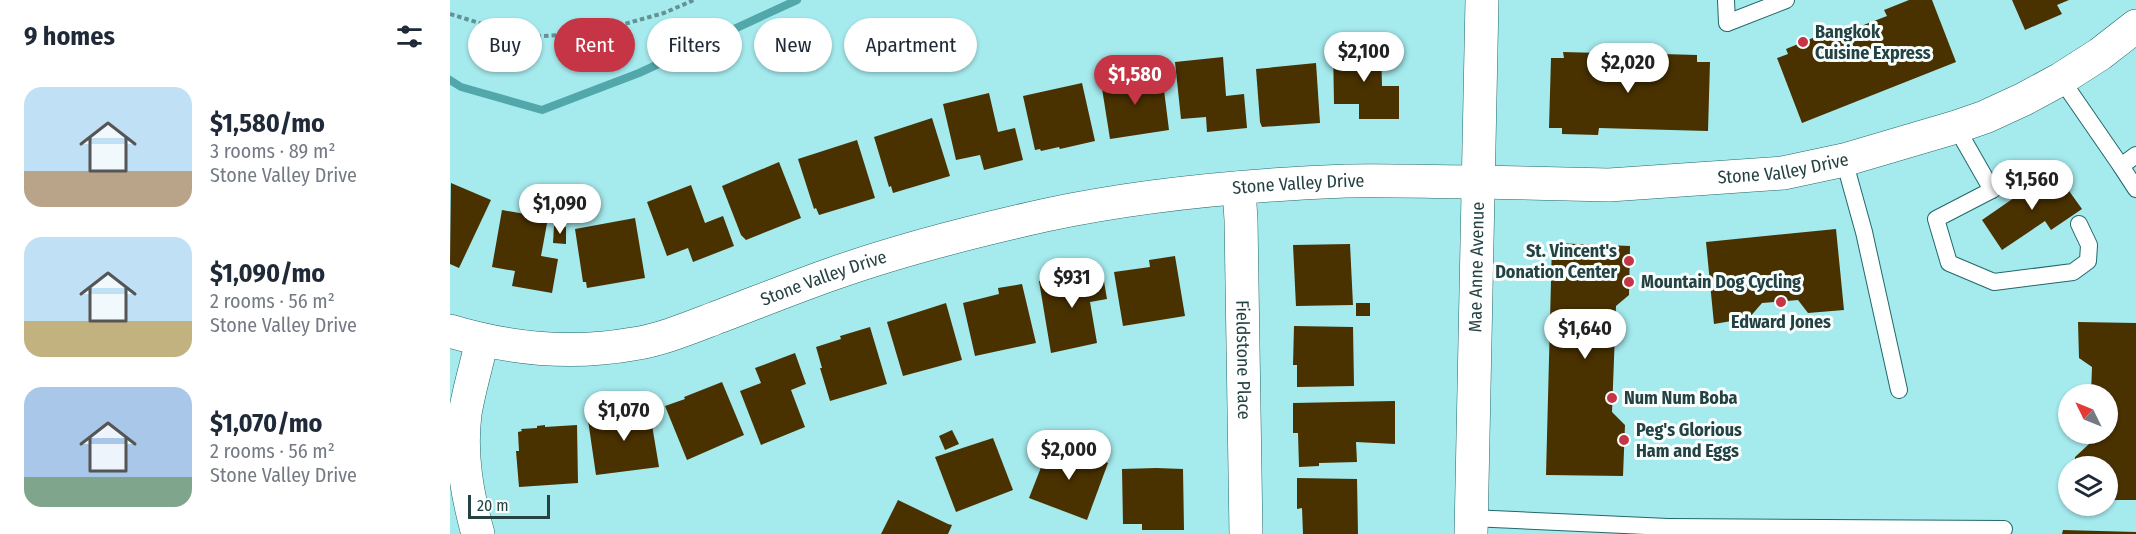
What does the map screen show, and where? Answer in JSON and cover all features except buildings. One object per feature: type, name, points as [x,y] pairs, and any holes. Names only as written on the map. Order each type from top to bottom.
[{"type":"street","name":"Mae Anne Avenue","points":[[1471,526],[1482,0]]},
{"type":"street","name":"Stone Valley Drive","points":[[450,331],[482,340],[546,349],[586,350],[635,344],[681,332],[832,274],[935,242],[1048,215],[1146,198],[1239,188],[1348,181],[1609,185],[1783,173],[1844,160],[1985,117],[2061,80],[2136,26]]},
{"type":"street","name":"Fieldstone Place","points":[[1239,188],[1246,534]]},
{"type":"street","points":[[478,534],[468,497],[463,458],[465,413],[482,340]]},
{"type":"lane","points":[[1726,0],[1727,23],[1786,0]]},
{"type":"lane","points":[[2061,80],[2136,189]]},
{"type":"lane","points":[[1956,127],[1992,190]]},
{"type":"lane","points":[[2121,166],[2136,155]]},
{"type":"lane","points":[[1844,160],[1899,390]]},
{"type":"lane","points":[[2043,171],[2034,168],[2025,170],[1936,219],[1949,263],[1994,282],[2073,272],[2088,261],[2089,245],[2079,224]]},
{"type":"lane","points":[[1471,526],[1668,531],[2004,529]]},
{"type":"path","points":[[450,14],[525,37],[563,35],[617,26],[664,13],[694,0]]},
{"type":"waterway","points":[[450,80],[461,87],[542,110],[639,73],[797,0]]},
{"type":"place","name":"Bangkok Cuisine Express","points":[[1803,42]]},
{"type":"place","name":"St. Vincent's Donation Center","points":[[1629,261]]},
{"type":"place","name":"Mountain Dog Cycling","points":[[1629,282]]},
{"type":"place","name":"Edward Jones","points":[[1781,302]]},
{"type":"place","name":"Num Num Boba","points":[[1612,398]]},
{"type":"place","name":"Peg's Glorious Ham and Eggs","points":[[1624,440]]}]
